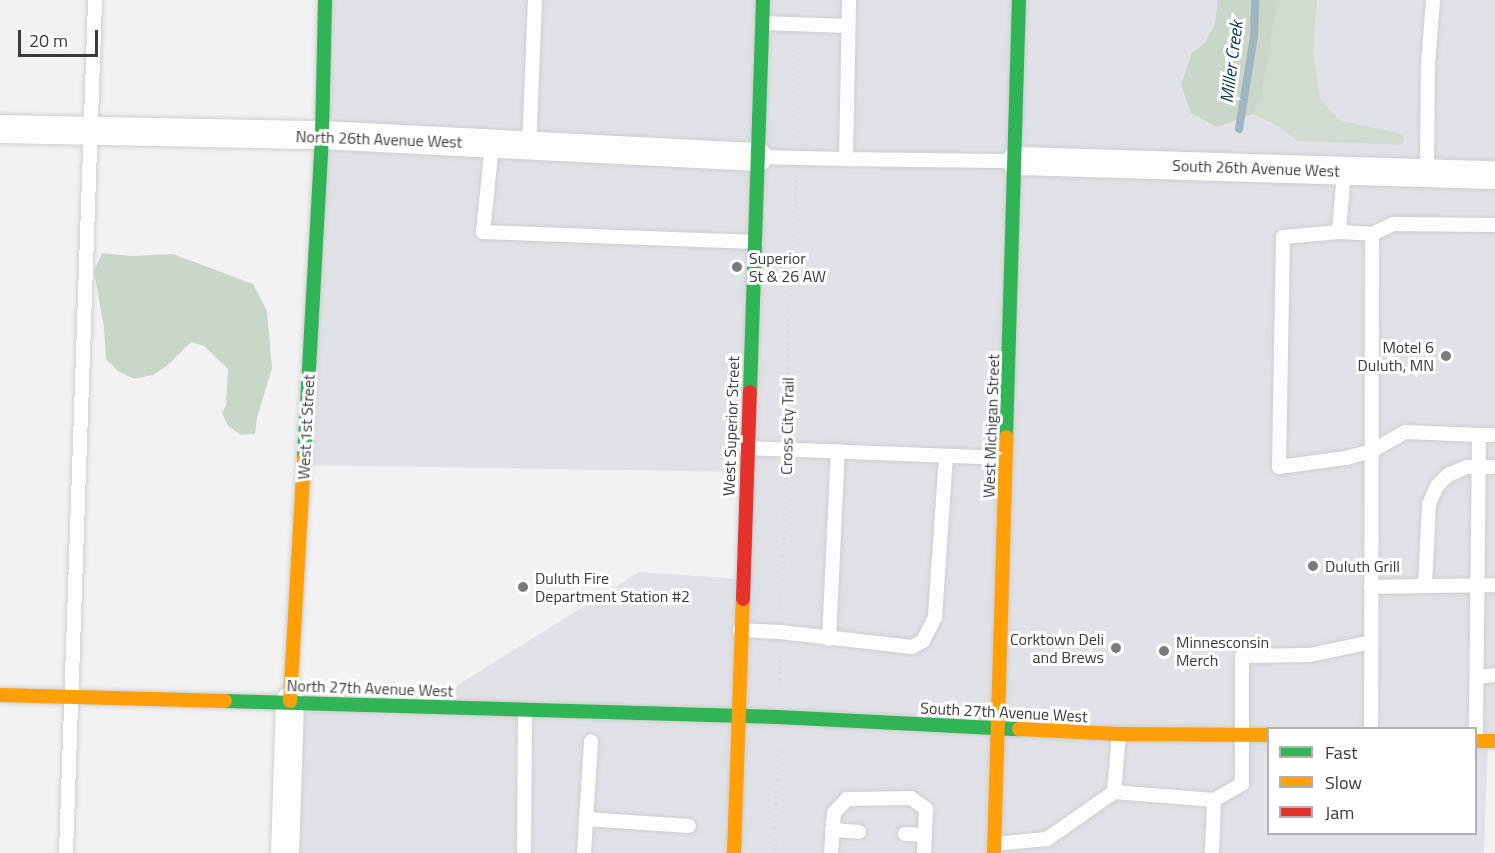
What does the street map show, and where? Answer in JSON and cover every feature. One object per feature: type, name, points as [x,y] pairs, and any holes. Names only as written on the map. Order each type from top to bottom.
[{"type":"street","name":"West 1st Street","points":[[285,853],[290,701],[322,135],[325,0]]},
{"type":"street","name":"West Superior Street","points":[[734,853],[763,0]]},
{"type":"street","name":"West Michigan Street","points":[[994,849],[1019,0]]},
{"type":"street","name":"North 26th Avenue West","points":[[0,129],[322,135],[529,148],[758,157]]},
{"type":"street","name":"South 26th Avenue West","points":[[1016,161],[1495,175]]},
{"type":"street","name":"North 27th Avenue West","points":[[0,695],[71,699],[290,701],[739,716]]},
{"type":"street","name":"South 27th Avenue West","points":[[739,716],[1119,734],[1267,735]]},
{"type":"street","points":[[1477,741],[1495,741]]},
{"type":"lane","points":[[66,853],[95,0]]},
{"type":"lane","points":[[529,148],[535,0]]},
{"type":"lane","points":[[846,159],[849,0]]},
{"type":"lane","points":[[1427,173],[1428,64],[1433,0]]},
{"type":"lane","points":[[762,23],[848,26]]},
{"type":"lane","points":[[492,144],[483,232],[756,242]]},
{"type":"lane","points":[[758,157],[1016,161]]},
{"type":"lane","points":[[1339,232],[1344,171]]},
{"type":"lane","points":[[1495,225],[1393,224],[1372,234],[1339,232],[1283,237],[1279,467],[1346,458],[1372,451],[1405,432],[1495,435]]},
{"type":"lane","points":[[1371,727],[1372,234]]},
{"type":"lane","points":[[1476,727],[1479,435]]},
{"type":"lane","points":[[747,448],[1007,458]]},
{"type":"lane","points":[[829,639],[838,451]]},
{"type":"lane","points":[[740,630],[780,632],[912,647],[923,641],[931,630],[935,617],[946,456]]},
{"type":"lane","points":[[1425,586],[1429,504],[1437,486],[1448,476],[1467,467],[1495,467]]},
{"type":"lane","points":[[1371,587],[1495,585]]},
{"type":"lane","points":[[994,849],[1048,846],[1114,792],[1214,800],[1242,784],[1242,656],[1310,655],[1371,642]]},
{"type":"lane","points":[[1477,677],[1495,675]]},
{"type":"lane","points":[[524,853],[525,710]]},
{"type":"lane","points":[[1114,792],[1119,734]]},
{"type":"lane","points":[[584,853],[591,741]]},
{"type":"lane","points":[[831,853],[834,813],[847,799],[911,798],[926,809],[924,853]]},
{"type":"lane","points":[[1212,853],[1214,800]]},
{"type":"lane","points":[[586,819],[689,826]]},
{"type":"lane","points":[[832,830],[859,832]]},
{"type":"lane","points":[[905,834],[925,835]]},
{"type":"path","name":"Cross City Trail","points":[[775,853],[787,451],[788,333],[797,158],[800,24]]},
{"type":"shaded area","points":[[321,0],[1495,0],[1495,741],[1488,741],[1484,853],[285,853],[290,701],[424,706],[639,572],[741,579],[746,472],[304,465]]},
{"type":"green space","points":[[1218,0],[1278,0],[1261,100],[1253,114],[1217,127],[1191,113],[1181,85],[1192,53],[1205,43],[1215,24]]},
{"type":"green space","points":[[1278,0],[1317,0],[1313,52],[1320,99],[1339,120],[1402,134],[1404,140],[1401,145],[1297,141],[1281,128],[1253,114],[1261,100]]},
{"type":"green space","points":[[102,253],[131,256],[173,254],[253,284],[267,311],[272,368],[257,418],[255,434],[241,435],[228,426],[222,413],[226,405],[228,369],[204,346],[191,342],[168,365],[153,375],[134,379],[118,371],[106,359],[104,328],[94,271]]},
{"type":"waterway","name":"Miller Creek","points":[[1239,129],[1254,36],[1255,0]]},
{"type":"traffic: fast","points":[[304,458],[322,135],[325,0]]},
{"type":"traffic: fast","points":[[750,392],[763,0]]},
{"type":"traffic: fast","points":[[1006,437],[1019,0]]},
{"type":"traffic: fast","points":[[225,701],[778,717],[1019,729]]},
{"type":"traffic: slow","points":[[994,853],[1006,437]]},
{"type":"traffic: slow","points":[[290,701],[304,458]]},
{"type":"traffic: slow","points":[[734,853],[743,599]]},
{"type":"traffic: slow","points":[[0,695],[225,701]]},
{"type":"traffic: slow","points":[[1019,729],[1119,734],[1267,735]]},
{"type":"traffic: slow","points":[[1477,741],[1495,741]]},
{"type":"traffic: jam","points":[[743,599],[750,392]]},
{"type":"place","name":"Superior St & 26 AW","points":[[737,267]]},
{"type":"place","name":"Motel 6 Duluth, MN","points":[[1446,356]]},
{"type":"place","name":"Duluth Grill","points":[[1313,566]]},
{"type":"place","name":"Duluth Fire Department Station #2","points":[[523,587]]},
{"type":"place","name":"Corktown Deli and Brews","points":[[1116,648]]},
{"type":"place","name":"Minnesconsin Merch","points":[[1164,651]]}]
